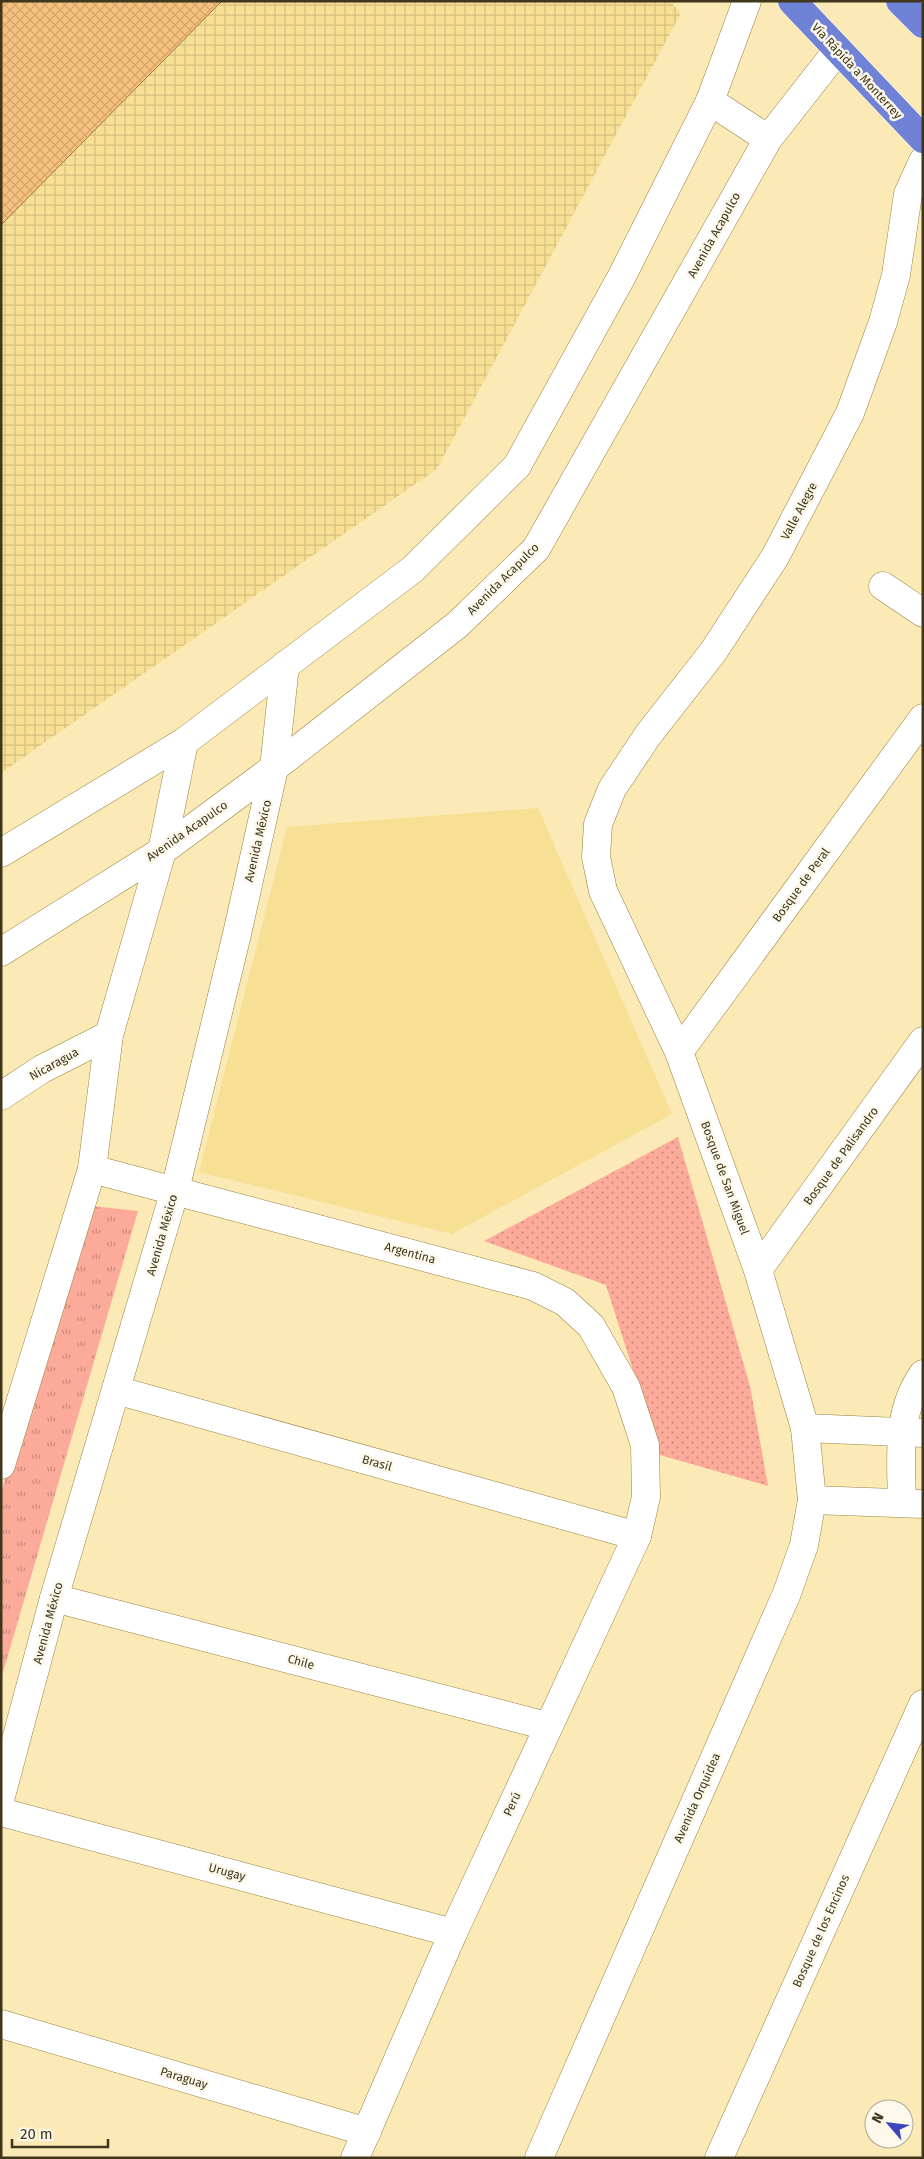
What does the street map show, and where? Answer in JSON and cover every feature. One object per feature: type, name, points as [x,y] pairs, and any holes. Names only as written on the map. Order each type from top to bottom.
[{"type":"highway","name":"Vía Rápida a Monterrey","points":[[792,1],[837,51],[923,139]]},
{"type":"street","points":[[1,853],[184,742],[413,569],[517,466],[622,276],[710,101],[747,1]]},
{"type":"street","name":"Avenida Acapulco","points":[[1,952],[162,851],[274,768],[457,625],[536,549],[768,140],[837,51]]},
{"type":"street","points":[[710,101],[768,140]]},
{"type":"street","name":"Valle Alegre","points":[[598,824],[612,789],[648,735],[713,652],[775,557],[850,413],[883,322],[896,275],[908,194],[923,161]]},
{"type":"street","points":[[883,586],[923,613]]},
{"type":"street","name":"Avenida México","points":[[1,1796],[54,1598],[174,1190],[237,934],[274,768],[285,665]]},
{"type":"street","name":"Bosque de Peral","points":[[679,1052],[923,718]]},
{"type":"street","points":[[1,1465],[92,1169],[109,1035],[162,851],[184,742]]},
{"type":"street","name":"Bosque de San Miguel","points":[[598,824],[596,857],[603,891],[679,1052],[758,1270],[805,1428]]},
{"type":"street","name":"Nicaragua","points":[[1,1096],[42,1069],[109,1035]]},
{"type":"street","name":"Bosque de Palisandro","points":[[758,1270],[923,1041]]},
{"type":"street","name":"Argentina","points":[[92,1169],[533,1286],[565,1302],[591,1326],[626,1387],[645,1445]]},
{"type":"street","points":[[1,1386],[30,1366]]},
{"type":"street","points":[[812,1500],[913,1503],[912,1432],[914,1386],[923,1374]]},
{"type":"street","name":"Brasil","points":[[116,1390],[637,1536]]},
{"type":"street","points":[[805,1428],[912,1432]]},
{"type":"street","name":"Avenida Orquídea","points":[[539,2158],[787,1593],[804,1545],[812,1500],[805,1428]]},
{"type":"street","name":"Perú","points":[[355,2158],[453,1933],[547,1726],[637,1536],[646,1497],[645,1445]]},
{"type":"street","name":"Chile","points":[[54,1598],[547,1726]]},
{"type":"street","name":"Bosque de los Encinos","points":[[719,2158],[923,1704]]},
{"type":"street","name":"Urugay","points":[[1,1812],[453,1933]]},
{"type":"street","name":"Paraguay","points":[[1,2024],[367,2132]]},
{"type":"shaded area","points":[[1,1],[669,1],[681,13],[437,469],[1,773]]},
{"type":"shaded area","points":[[538,808],[672,1114],[452,1234],[199,1172],[287,827]]},
{"type":"green space","points":[[678,1137],[750,1386],[768,1486],[660,1455],[606,1285],[484,1241]]},
{"type":"green space","points":[[83,1205],[138,1211],[1,1679],[1,1493]]},
{"type":"building","points":[[1,1],[222,1],[1,225]]}]
